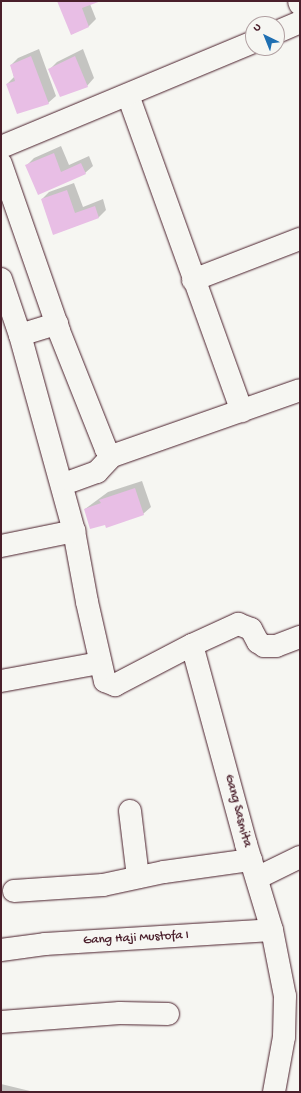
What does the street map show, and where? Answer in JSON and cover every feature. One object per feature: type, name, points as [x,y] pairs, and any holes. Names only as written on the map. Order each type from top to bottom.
[{"type":"street","points":[[285,29],[300,22]]},
{"type":"street","points":[[1,147],[245,45]]},
{"type":"street","points":[[128,95],[193,280],[242,411]]},
{"type":"street","points":[[1,164],[57,324],[106,449],[112,456]]},
{"type":"street","points":[[193,280],[300,239]]},
{"type":"street","points":[[1,279],[20,335],[74,531],[99,663],[105,681],[115,685],[192,645],[238,624],[251,629],[258,642],[264,646],[276,646],[300,637]]},
{"type":"street","points":[[20,335],[57,324]]},
{"type":"street","points":[[72,480],[97,472],[112,456],[300,390]]},
{"type":"street","points":[[1,546],[74,531]]},
{"type":"street","name":"Gang Sasmita","points":[[192,645],[272,930],[285,996],[284,1037],[274,1092]]},
{"type":"street","points":[[1,681],[99,663]]},
{"type":"street","points":[[130,811],[138,877]]},
{"type":"street","points":[[14,891],[103,885],[138,877],[254,869],[300,857]]},
{"type":"street","name":"Gang Haji Mustofa I","points":[[1,950],[45,944],[272,930]]},
{"type":"street","points":[[1,1022],[120,1013],[168,1014]]},
{"type":"building","points":[[57,1],[101,1],[82,8],[89,27],[71,35]]},
{"type":"building","points":[[31,56],[49,104],[17,114],[6,84],[15,81],[10,65]]},
{"type":"building","points":[[75,56],[88,87],[60,97],[48,69]]},
{"type":"building","points":[[54,153],[61,172],[81,163],[86,174],[38,195],[25,165]]},
{"type":"building","points":[[67,190],[75,213],[95,206],[99,218],[53,235],[41,199]]},
{"type":"building","points":[[135,488],[144,515],[106,528],[105,525],[90,529],[84,509],[101,503],[99,500]]}]
